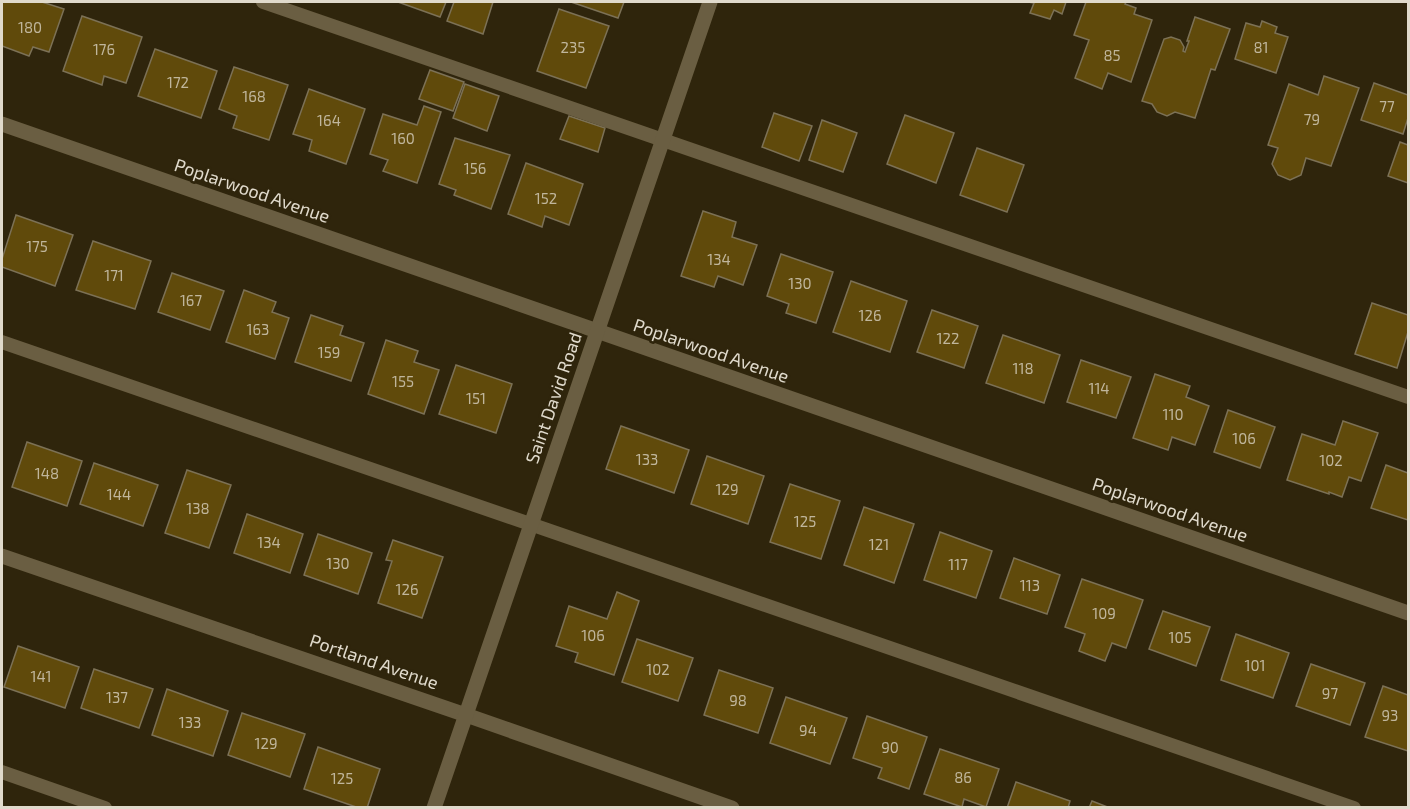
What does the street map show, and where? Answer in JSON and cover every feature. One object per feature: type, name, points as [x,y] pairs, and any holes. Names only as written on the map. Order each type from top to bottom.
[{"type":"street","name":"Saint David Road","points":[[434,807],[710,2]]},
{"type":"street","name":"Poplarwood Avenue","points":[[2,124],[1408,613]]},
{"type":"street","name":"Portland Avenue","points":[[2,556],[732,807]]},
{"type":"lane","points":[[263,2],[1408,397]]},
{"type":"lane","points":[[2,342],[1354,807]]},
{"type":"lane","points":[[2,772],[105,807]]},
{"type":"building","points":[[2,2],[42,2],[64,9],[49,52],[33,47],[29,56],[2,46]]},
{"type":"building","points":[[398,2],[446,2],[440,17]]},
{"type":"building","points":[[454,2],[493,2],[483,34],[447,21]]},
{"type":"building","points":[[571,2],[624,2],[618,18]]},
{"type":"building","points":[[1028,2],[1066,2],[1062,14],[1054,10],[1050,19],[1030,13],[1034,3]]},
{"type":"building","points":[[1086,2],[1126,2],[1125,4],[1136,8],[1134,14],[1152,20],[1131,82],[1108,73],[1102,89],[1075,78],[1089,40],[1074,35]]},
{"type":"building","points":[[559,9],[609,26],[586,88],[537,71]]},
{"type":"building","points":[[82,16],[142,37],[126,83],[104,76],[102,85],[63,71]]},
{"type":"building","points":[[1195,17],[1230,29],[1215,70],[1211,69],[1195,118],[1175,112],[1167,116],[1157,112],[1152,104],[1142,101],[1164,39],[1171,37],[1180,40],[1185,52]]},
{"type":"building","points":[[1262,21],[1277,27],[1275,33],[1288,37],[1276,73],[1235,59],[1246,23],[1260,27]]},
{"type":"building","points":[[155,49],[217,71],[201,118],[138,96]]},
{"type":"building","points":[[234,67],[288,85],[269,140],[233,128],[237,116],[219,109]]},
{"type":"building","points":[[430,70],[464,82],[453,111],[419,99]]},
{"type":"building","points":[[1324,76],[1359,88],[1331,166],[1306,158],[1301,175],[1290,180],[1278,175],[1272,164],[1278,148],[1268,145],[1289,84],[1318,95]]},
{"type":"building","points":[[1374,83],[1408,95],[1408,118],[1403,134],[1361,120]]},
{"type":"building","points":[[465,84],[499,96],[487,131],[453,118]]},
{"type":"building","points":[[309,89],[365,109],[346,164],[309,151],[312,140],[293,134]]},
{"type":"building","points":[[424,106],[441,112],[417,183],[383,171],[388,160],[370,154],[383,114],[417,125]]},
{"type":"building","points":[[774,113],[812,126],[799,161],[762,147]]},
{"type":"building","points":[[905,115],[954,133],[936,183],[887,164]]},
{"type":"building","points":[[569,116],[605,128],[598,152],[560,139]]},
{"type":"building","points":[[822,120],[857,133],[843,172],[809,160]]},
{"type":"building","points":[[455,138],[510,155],[491,209],[454,195],[456,190],[439,184]]},
{"type":"building","points":[[1400,142],[1408,145],[1408,183],[1388,176]]},
{"type":"building","points":[[977,148],[1024,165],[1007,212],[960,195]]},
{"type":"building","points":[[526,163],[583,184],[569,225],[545,216],[542,227],[508,214]]},
{"type":"building","points":[[703,211],[736,222],[732,237],[757,245],[743,285],[718,276],[714,287],[681,276]]},
{"type":"building","points":[[16,215],[73,235],[55,286],[2,267],[2,259]]},
{"type":"building","points":[[93,241],[151,261],[135,309],[76,290]]},
{"type":"building","points":[[781,254],[833,272],[816,323],[786,313],[789,304],[767,296]]},
{"type":"building","points":[[172,273],[224,291],[210,330],[158,312]]},
{"type":"building","points":[[851,281],[907,301],[890,352],[833,332]]},
{"type":"building","points":[[244,290],[276,302],[272,312],[289,318],[275,359],[226,342]]},
{"type":"building","points":[[1372,303],[1408,315],[1408,332],[1397,368],[1355,354]]},
{"type":"building","points":[[932,310],[978,326],[964,368],[917,352]]},
{"type":"building","points":[[311,315],[343,326],[340,335],[364,343],[351,381],[295,362]]},
{"type":"building","points":[[1003,335],[1060,355],[1044,403],[986,383]]},
{"type":"building","points":[[386,340],[418,351],[414,362],[439,370],[424,414],[368,394]]},
{"type":"building","points":[[1081,360],[1131,377],[1116,418],[1067,402]]},
{"type":"building","points":[[456,365],[512,384],[496,433],[439,414]]},
{"type":"building","points":[[1155,374],[1190,386],[1186,397],[1209,406],[1195,445],[1172,437],[1168,450],[1133,438]]},
{"type":"building","points":[[1228,410],[1275,427],[1260,468],[1214,452]]},
{"type":"building","points":[[1343,421],[1378,433],[1361,481],[1349,477],[1342,497],[1287,480],[1302,434],[1335,445]]},
{"type":"building","points":[[621,426],[689,450],[674,493],[606,469]]},
{"type":"building","points":[[27,442],[82,461],[67,506],[12,487]]},
{"type":"building","points":[[707,456],[764,476],[748,524],[691,504]]},
{"type":"building","points":[[94,463],[158,485],[143,526],[80,504]]},
{"type":"building","points":[[1386,465],[1408,473],[1408,520],[1371,508]]},
{"type":"building","points":[[187,470],[231,485],[209,548],[165,533]]},
{"type":"building","points":[[790,484],[840,501],[821,559],[770,542]]},
{"type":"building","points":[[864,507],[914,524],[894,583],[844,565]]},
{"type":"building","points":[[247,514],[303,534],[290,573],[234,553]]},
{"type":"building","points":[[940,532],[992,551],[976,598],[924,580]]},
{"type":"building","points":[[318,534],[372,553],[358,594],[304,575]]},
{"type":"building","points":[[393,540],[443,557],[422,618],[378,603],[392,561],[386,560]]},
{"type":"building","points":[[1014,558],[1060,575],[1047,614],[1000,598]]},
{"type":"building","points":[[1082,579],[1143,600],[1126,648],[1112,643],[1105,661],[1079,651],[1085,634],[1065,627]]},
{"type":"building","points":[[617,592],[639,601],[614,675],[575,662],[578,653],[556,646],[569,606],[607,619]]},
{"type":"building","points":[[1163,611],[1210,627],[1196,666],[1149,649]]},
{"type":"building","points":[[1236,634],[1289,653],[1273,698],[1221,680]]},
{"type":"building","points":[[637,639],[693,658],[678,701],[622,682]]},
{"type":"building","points":[[18,646],[79,667],[65,708],[4,687]]},
{"type":"building","points":[[1311,664],[1365,683],[1350,725],[1296,706]]},
{"type":"building","points":[[94,669],[153,689],[139,728],[81,708]]},
{"type":"building","points":[[719,670],[773,688],[758,733],[704,715]]},
{"type":"building","points":[[1383,686],[1408,695],[1408,751],[1365,737]]},
{"type":"building","points":[[167,689],[228,711],[213,756],[152,735]]},
{"type":"building","points":[[786,697],[847,718],[830,764],[770,743]]},
{"type":"building","points":[[242,713],[305,734],[290,777],[228,755]]},
{"type":"building","points":[[867,716],[927,737],[909,789],[878,778],[882,768],[853,758]]},
{"type":"building","points":[[318,747],[380,769],[367,808],[359,808],[304,789]]},
{"type":"building","points":[[940,749],[999,769],[986,807],[964,799],[962,807],[924,794]]},
{"type":"building","points":[[1016,782],[1070,801],[1068,808],[1007,808]]},
{"type":"building","points":[[1092,801],[1110,808],[1089,808]]}]
